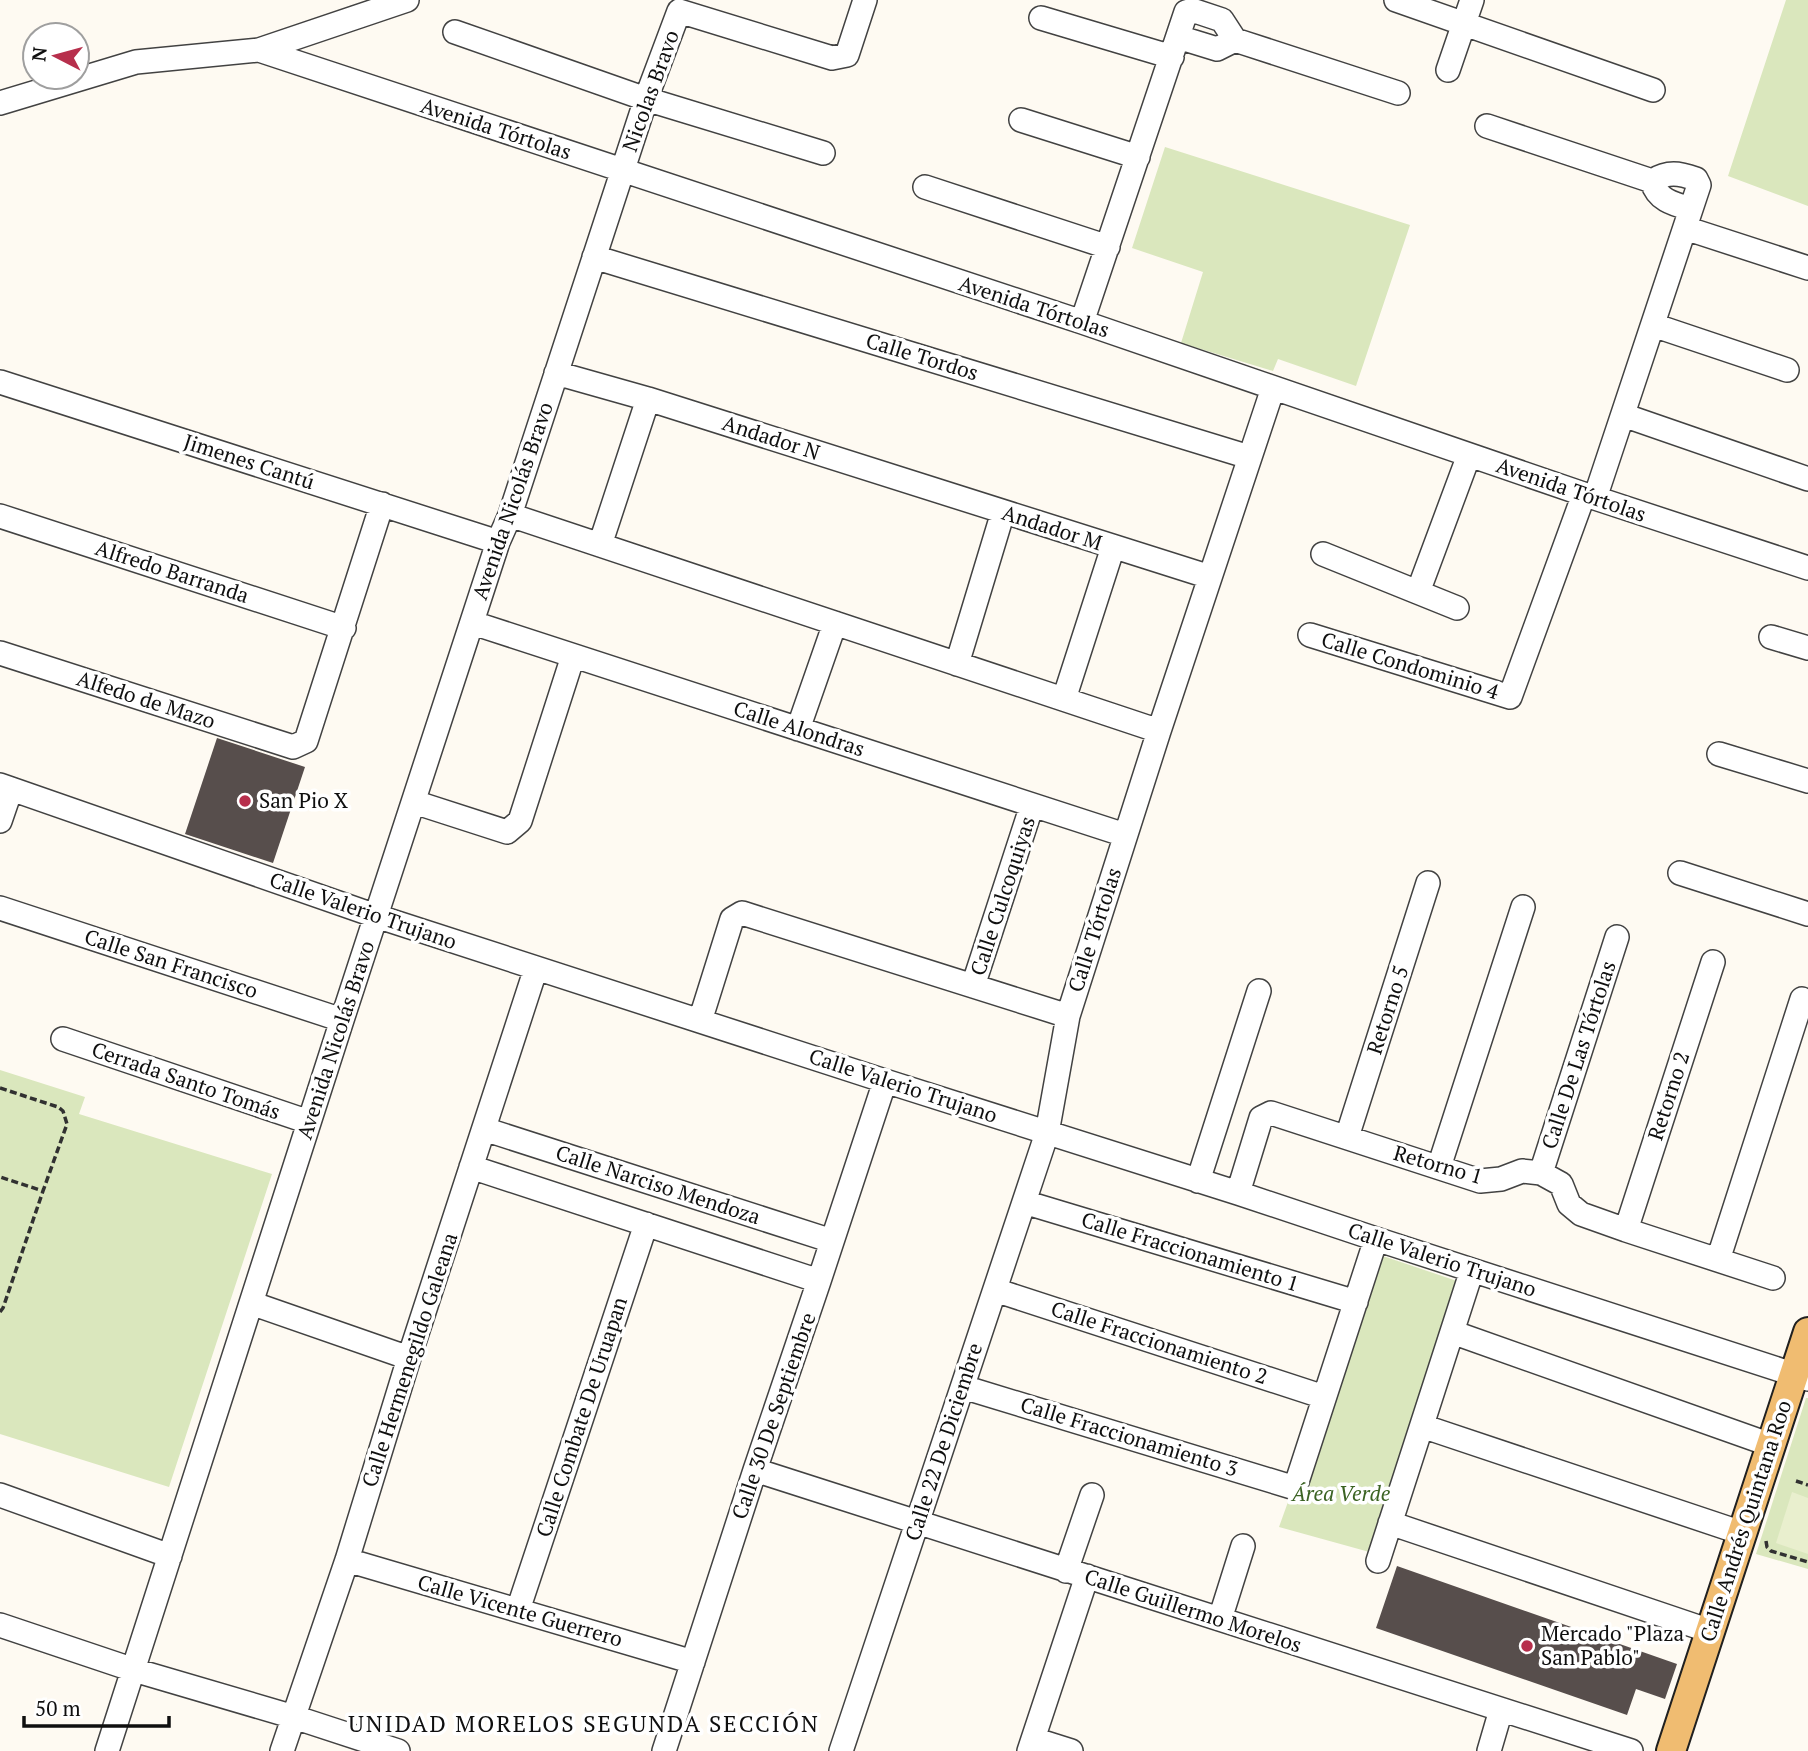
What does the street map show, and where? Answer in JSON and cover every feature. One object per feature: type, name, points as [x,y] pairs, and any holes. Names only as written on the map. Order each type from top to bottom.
[{"type":"main road","name":"Calle Andrés Quintana Roo","points":[[1671,1751],[1710,1631],[1754,1536],[1771,1446],[1801,1377],[1808,1332]]},
{"type":"street","points":[[0,103],[136,62],[259,50],[407,0]]},
{"type":"street","name":"Nicolas Bravo","points":[[623,171],[679,11],[832,58],[847,55],[864,0]]},
{"type":"street","points":[[1396,0],[1653,90]]},
{"type":"street","points":[[1448,70],[1472,0]]},
{"type":"street","points":[[1082,323],[1186,12],[1192,10],[1222,20],[1235,40],[1398,93]]},
{"type":"street","points":[[1041,18],[1175,47]]},
{"type":"street","points":[[455,32],[646,99],[823,153]]},
{"type":"street","name":"Avenida Tórtolas","points":[[259,50],[1082,323],[1808,568]]},
{"type":"street","points":[[1021,120],[1138,157]]},
{"type":"street","points":[[1487,126],[1652,181],[1662,174],[1683,175],[1696,179],[1699,185],[1623,415],[1589,496]]},
{"type":"street","name":"Avenida Nicolás Bravo","points":[[107,1751],[498,542],[510,515],[623,171]]},
{"type":"street","points":[[925,187],[1108,247]]},
{"type":"street","points":[[1688,219],[1808,268]]},
{"type":"street","name":"Calle Tordos","points":[[594,257],[1249,457]]},
{"type":"street","points":[[1653,325],[1787,370]]},
{"type":"street","points":[[556,373],[648,399],[600,545]]},
{"type":"street","name":"Jimenes Cantú","points":[[0,382],[498,542]]},
{"type":"street","name":"Calle Tórtolas","points":[[1047,1133],[1068,1016],[1273,388]]},
{"type":"street","name":"Andador N","points":[[648,399],[895,478]]},
{"type":"street","points":[[1623,415],[1808,479]]},
{"type":"street","points":[[1418,592],[1469,455]]},
{"type":"street","name":"Andador M","points":[[895,478],[1210,577]]},
{"type":"street","name":"Calle Condominio 4","points":[[1310,635],[1510,697],[1589,496]]},
{"type":"street","points":[[344,628],[382,504]]},
{"type":"street","points":[[957,664],[1003,512]]},
{"type":"street","points":[[510,515],[1159,731]]},
{"type":"street","name":"Alfredo Barranda","points":[[0,516],[344,628]]},
{"type":"street","points":[[1064,699],[1113,547]]},
{"type":"street","points":[[1323,554],[1457,608]]},
{"type":"street","name":"Calle Alondras","points":[[472,623],[1125,835]]},
{"type":"street","points":[[798,729],[835,623]]},
{"type":"street","name":"Alfedo de Mazo","points":[[0,653],[293,747],[306,741],[344,628]]},
{"type":"street","points":[[1771,636],[1808,648]]},
{"type":"street","points":[[414,802],[507,832],[520,821],[573,656]]},
{"type":"street","points":[[1719,754],[1808,781]]},
{"type":"street","points":[[0,821],[5,787]]},
{"type":"street","name":"Calle Valerio Trujano","points":[[5,787],[376,916],[1801,1377]]},
{"type":"street","name":"Calle Culcoquiyas","points":[[974,986],[1032,805]]},
{"type":"street","points":[[1680,873],[1808,914]]},
{"type":"street","name":"Retorno 5","points":[[1347,1137],[1428,883]]},
{"type":"street","points":[[1439,1167],[1523,907]]},
{"type":"street","name":"Calle San Francisco","points":[[0,908],[342,1020]]},
{"type":"street","points":[[700,1021],[733,919],[742,914],[1068,1016]]},
{"type":"street","name":"Calle De Las Tórtolas","points":[[1541,1173],[1617,937]]},
{"type":"street","name":"Retorno 2","points":[[1626,1230],[1713,962]]},
{"type":"street","name":"Calle Hermenegildo Galeana","points":[[282,1751],[347,1560],[409,1358],[536,968]]},
{"type":"street","points":[[1198,1181],[1259,991]]},
{"type":"street","points":[[1718,1260],[1802,999]]},
{"type":"street","name":"Cerrada Santo Tomás","points":[[63,1039],[309,1122]]},
{"type":"street","name":"Calle 30 De Septiembre","points":[[664,1751],[885,1081]]},
{"type":"street","name":"Retorno 1","points":[[1238,1193],[1261,1118],[1270,1113],[1480,1181],[1501,1179],[1522,1171],[1541,1173]]},
{"type":"street","name":"Calle Narciso Mendoza","points":[[484,1129],[832,1241]]},
{"type":"street","name":"Calle 22 De Diciembre","points":[[841,1751],[1047,1133]]},
{"type":"street","name":"Calle Narciso Mendoza","points":[[471,1167],[819,1282]]},
{"type":"street","points":[[1541,1173],[1560,1184],[1569,1204],[1581,1214],[1773,1278]]},
{"type":"street","name":"Calle Fraccionamiento 1","points":[[1024,1202],[1356,1302]]},
{"type":"street","name":"Calle Combate De Uruapan","points":[[518,1610],[646,1224]]},
{"type":"street","points":[[1324,1397],[1376,1239]]},
{"type":"street","points":[[1378,1561],[1472,1270]]},
{"type":"street","name":"Calle Fraccionamiento 2","points":[[995,1290],[1324,1397]]},
{"type":"street","points":[[251,1303],[409,1358]]},
{"type":"street","points":[[1452,1332],[1771,1446]]},
{"type":"street","name":"Calle Fraccionamiento 3","points":[[962,1387],[1295,1488],[1324,1397]]},
{"type":"street","points":[[1422,1426],[1754,1536]]},
{"type":"street","name":"Calle Guillermo Morelos","points":[[755,1470],[1631,1751]]},
{"type":"street","points":[[0,1495],[170,1556]]},
{"type":"street","points":[[1071,1751],[1031,1745],[1077,1574],[1092,1495]]},
{"type":"street","points":[[1390,1523],[1710,1631]]},
{"type":"street","points":[[1220,1619],[1243,1546]]},
{"type":"street","name":"Calle Vicente Guerrero","points":[[347,1560],[693,1662]]},
{"type":"street","points":[[0,1625],[134,1670],[398,1751]]},
{"type":"street","points":[[1489,1751],[1502,1710]]},
{"type":"path","points":[[0,1088],[58,1107],[63,1111],[67,1124],[0,1312]]},
{"type":"path","points":[[0,1177],[43,1191]]},
{"type":"path","points":[[1796,1481],[1808,1485]]},
{"type":"path","points":[[1754,1536],[1771,1551],[1808,1562]]},
{"type":"green space","points":[[1786,0],[1808,0],[1808,206],[1728,176]]},
{"type":"green space","points":[[1165,147],[1410,225],[1356,386],[1278,359],[1273,371],[1181,343],[1203,272],[1132,248]]},
{"type":"green space","points":[[0,1070],[85,1097],[79,1114],[272,1174],[169,1487],[0,1434]]},
{"type":"green space","name":"Área Verde","points":[[1377,1254],[1457,1281],[1373,1553],[1279,1527]]},
{"type":"green space","points":[[1808,1398],[1808,1569],[1756,1554]]},
{"type":"green space","points":[[1792,1492],[1808,1498],[1808,1554],[1776,1543]]},
{"type":"building","name":"San Pio X","points":[[217,738],[305,767],[273,863],[185,834]]},
{"type":"building","name":"Mercado \"Plaza San Pablo\"","points":[[1397,1566],[1677,1664],[1665,1699],[1636,1689],[1627,1715],[1376,1628]]},
{"type":"place","name":"San Pio X","points":[[245,801]]},
{"type":"place","name":"Mercado \"Plaza San Pablo\"","points":[[1527,1646]]},
{"type":"district","name":"UNIDAD MORELOS SEGUNDA SECCIÓN","points":[[584,1724]]}]
